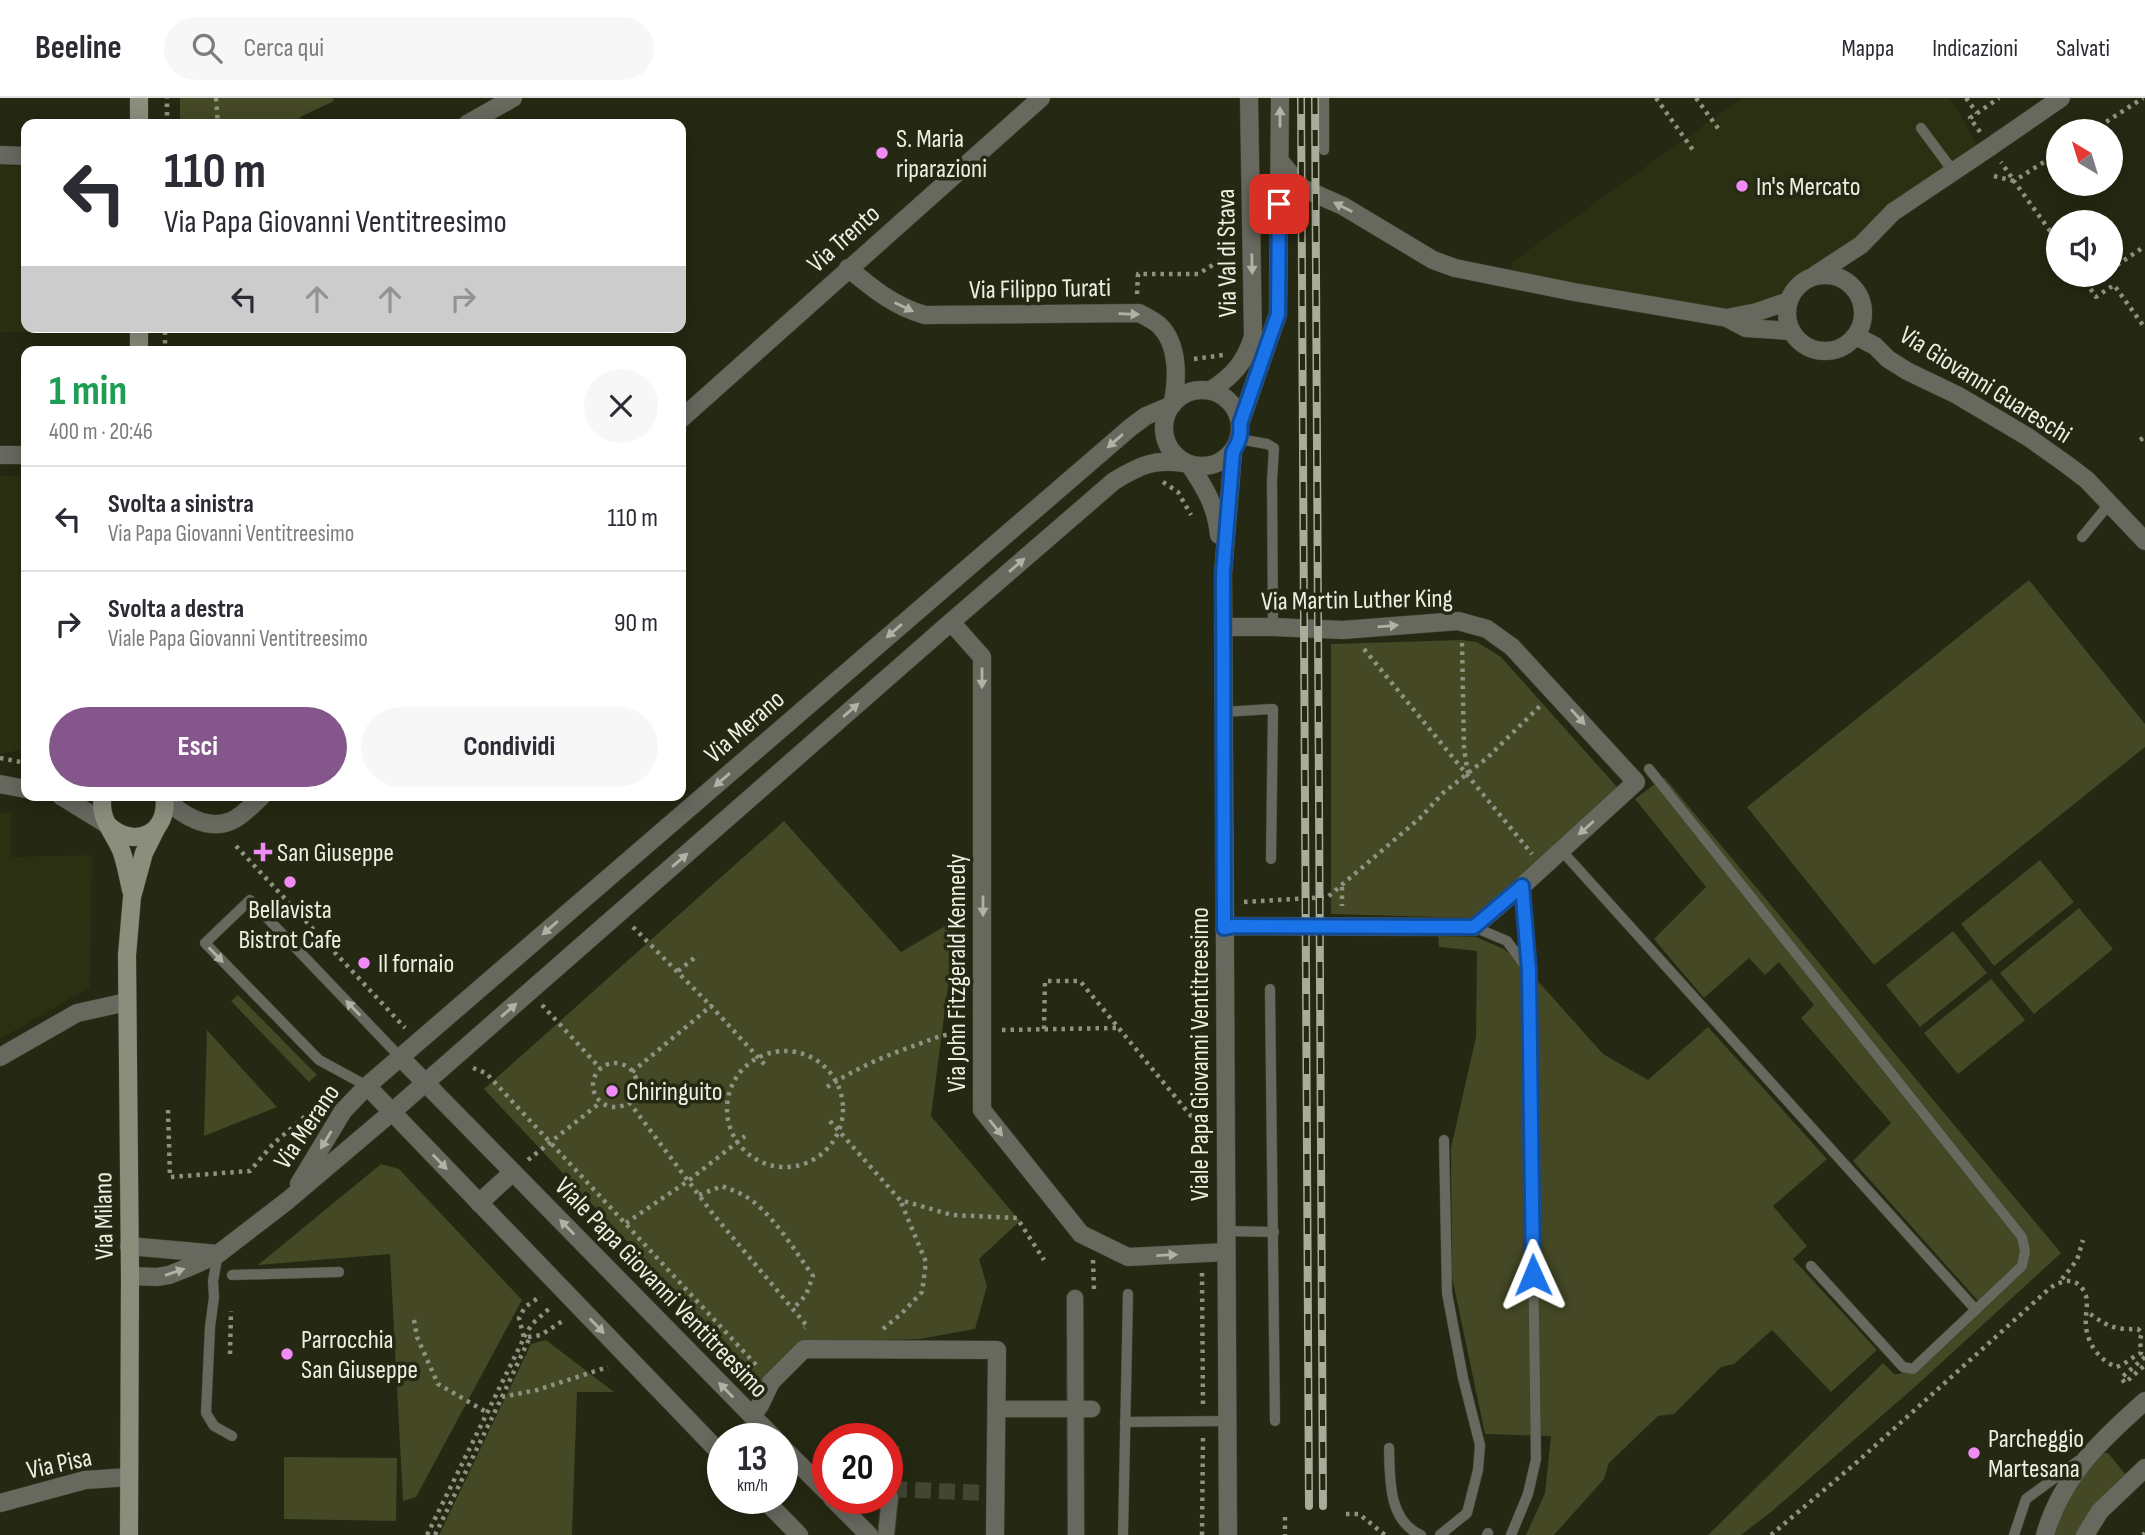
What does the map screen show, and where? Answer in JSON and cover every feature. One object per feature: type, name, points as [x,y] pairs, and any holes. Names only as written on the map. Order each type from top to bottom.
[{"type":"main road","points":[[139,98],[139,119]]},
{"type":"main road","name":"Via Milano","points":[[102,801],[103,815],[122,852],[132,897]]},
{"type":"main road","name":"Via Milano","points":[[129,1535],[127,955],[132,897],[144,853],[163,818],[165,801]]},
{"type":"main road","points":[[108,825],[127,837],[148,834],[157,827]]},
{"type":"street","points":[[476,119],[513,98]]},
{"type":"street","name":"Via Trento","points":[[686,414],[1041,98]]},
{"type":"street","name":"Via Val di Stava","points":[[1211,390],[1229,379],[1240,366],[1247,356],[1253,337],[1250,98]]},
{"type":"street","name":"Via Val di Stava","points":[[1238,438],[1278,314],[1280,98]]},
{"type":"street","points":[[1861,245],[1853,267],[1864,308],[1863,322],[1856,337],[1836,350],[1811,349],[1800,342],[1791,331],[1787,317],[1794,290],[1803,281],[1861,245],[1893,212],[2061,98]]},
{"type":"street","points":[[0,155],[21,156]]},
{"type":"street","points":[[1280,161],[1302,188],[1343,206],[1433,260],[1455,268],[1727,318],[1746,328],[1791,331]]},
{"type":"street","name":"Via Filippo Turati","points":[[848,268],[874,290],[908,311],[925,315],[1139,313],[1159,325],[1170,344],[1176,362],[1171,405]]},
{"type":"street","points":[[1815,275],[1831,275],[1843,279],[1854,287],[1861,298]]},
{"type":"street","points":[[1727,318],[1757,312],[1789,301]]},
{"type":"street","name":"Via Giovanni Guareschi","points":[[1856,337],[1875,346],[1888,359],[1907,371],[1957,394],[2028,437],[2087,480],[2145,541]]},
{"type":"street","points":[[1211,390],[1224,396],[1234,406],[1238,438],[1223,461],[1198,467],[1174,454],[1167,443],[1164,430],[1166,417],[1171,405],[1185,394],[1211,390]]},
{"type":"street","name":"Via Merano","points":[[287,1200],[303,1179],[349,1102],[367,1086],[394,1050],[1131,427],[1146,416],[1171,405]]},
{"type":"street","name":"Viale Papa Giovanni Ventitreesimo","points":[[1223,573],[1238,438]]},
{"type":"street","points":[[0,455],[21,455]]},
{"type":"street","name":"Via Merano","points":[[130,1276],[169,1275],[218,1254],[287,1200],[426,1083],[1114,481],[1136,468],[1156,461],[1169,460],[1189,464]]},
{"type":"street","name":"Viale Papa Giovanni Ventitreesimo","points":[[1189,464],[1208,493],[1217,516],[1223,573],[1228,1535]]},
{"type":"street","name":"Via Martin Luther King","points":[[1223,627],[1343,630],[1458,621],[1487,629],[1513,647],[1550,687],[1642,776]]},
{"type":"street","name":"Via John Fitzgerald Kennedy","points":[[951,622],[982,657],[982,1110],[1081,1234],[1128,1257],[1226,1252]]},
{"type":"street","points":[[1224,928],[1474,927],[1642,776]]},
{"type":"street","points":[[0,784],[21,788]]},
{"type":"street","points":[[69,801],[108,825]]},
{"type":"street","points":[[169,801],[194,819],[217,825],[240,816],[256,801]]},
{"type":"street","points":[[157,827],[170,820],[194,819]]},
{"type":"street","points":[[0,1057],[77,1013],[127,1002]]},
{"type":"street","name":"Viale Papa Giovanni Ventitreesimo","points":[[394,1050],[513,1172],[756,1410],[764,1423]]},
{"type":"street","name":"Viale Papa Giovanni Ventitreesimo","points":[[367,1086],[707,1439]]},
{"type":"street","points":[[480,1203],[513,1172]]},
{"type":"street","points":[[129,1246],[218,1254]]},
{"type":"street","points":[[1075,1298],[1084,1409],[1076,1535]]},
{"type":"street","points":[[756,1410],[771,1382],[804,1349],[997,1350],[990,1494],[995,1535]]},
{"type":"street","points":[[2045,1535],[2066,1484],[2090,1453],[2145,1401]]},
{"type":"street","points":[[996,1409],[1084,1409]]},
{"type":"street","points":[[798,1463],[812,1477]]},
{"type":"street","points":[[2085,1535],[2100,1511],[2145,1468]]},
{"type":"street","name":"Via Pisa","points":[[0,1503],[85,1480],[129,1478]]},
{"type":"street","points":[[779,1514],[799,1535]]},
{"type":"street","points":[[848,1514],[869,1535]]},
{"type":"street","points":[[886,1535],[888,1514]]},
{"type":"lane","points":[[1324,98],[1324,150]]},
{"type":"lane","points":[[1921,128],[1953,171]]},
{"type":"lane","points":[[1238,438],[1274,448],[1273,627]]},
{"type":"lane","points":[[2082,537],[2110,503]]},
{"type":"lane","points":[[1223,712],[1273,709],[1271,859]]},
{"type":"lane","points":[[1642,776],[2022,1237],[2025,1251],[2022,1266],[1913,1369],[1903,1367],[1811,1266]]},
{"type":"lane","points":[[1561,850],[1976,1310]]},
{"type":"lane","points":[[1511,1535],[1528,1494],[1536,1458],[1529,971],[1522,886]]},
{"type":"lane","name":"Viale Papa Giovanni Ventitreesimo","points":[[367,1086],[319,1060],[205,943],[250,900],[394,1050]]},
{"type":"lane","points":[[1474,927],[1507,941],[1529,971]]},
{"type":"lane","points":[[1270,989],[1275,1422]]},
{"type":"lane","points":[[1440,1535],[1467,1513],[1478,1470],[1480,1445],[1463,1378],[1447,1293],[1444,1140]]},
{"type":"lane","points":[[1226,1231],[1274,1232]]},
{"type":"lane","points":[[218,1254],[213,1281],[206,1413],[214,1426],[232,1436]]},
{"type":"lane","points":[[232,1275],[339,1272]]},
{"type":"lane","points":[[1124,1535],[1128,1294]]},
{"type":"lane","points":[[1125,1422],[1227,1421]]},
{"type":"lane","points":[[1389,1448],[1390,1492],[1399,1513],[1412,1531],[1421,1535]]},
{"type":"lane","points":[[2014,1535],[2026,1499],[2090,1453]]},
{"type":"path","points":[[167,98],[167,119]]},
{"type":"path","points":[[216,98],[218,119]]},
{"type":"path","points":[[1656,98],[1693,150]]},
{"type":"path","points":[[1696,98],[1720,131]]},
{"type":"path","points":[[1966,98],[1977,113]]},
{"type":"path","points":[[2111,119],[2143,98]]},
{"type":"path","points":[[2046,161],[2014,181],[2046,225]]},
{"type":"path","points":[[1136,313],[1139,274],[1198,274],[1221,260],[1233,236]]},
{"type":"path","points":[[2123,261],[2145,246]]},
{"type":"path","points":[[2090,287],[2096,297],[2111,287]]},
{"type":"path","points":[[2115,287],[2145,328]]},
{"type":"path","points":[[1186,360],[1233,355]]},
{"type":"path","points":[[1152,479],[1161,480],[1178,492],[1194,520]]},
{"type":"path","points":[[1458,621],[1461,640],[1464,749],[1468,774]]},
{"type":"path","points":[[1343,630],[1361,645],[1543,867]]},
{"type":"path","points":[[1241,902],[1327,897],[1420,818],[1443,793],[1487,758],[1543,704],[1550,687]]},
{"type":"path","points":[[0,758],[21,762]]},
{"type":"path","points":[[236,846],[405,1029]]},
{"type":"path","points":[[1202,912],[1203,1173]]},
{"type":"path","points":[[629,923],[678,971],[765,1065]]},
{"type":"path","points":[[678,971],[698,955]]},
{"type":"path","points":[[1044,1029],[1045,981],[1080,981],[1191,1116],[1202,1117]]},
{"type":"path","points":[[530,991],[600,1068]]},
{"type":"path","points":[[632,1073],[711,1006]]},
{"type":"path","points":[[394,1050],[405,1029],[414,1022]]},
{"type":"path","points":[[827,1087],[857,1068],[939,1035],[983,1030],[1117,1028]]},
{"type":"path","points":[[795,1052],[818,1062],[836,1081],[843,1111],[838,1131],[831,1145],[806,1163],[775,1167],[747,1154],[737,1143],[729,1125],[727,1105],[731,1086],[742,1070],[758,1058],[769,1053],[795,1052]]},
{"type":"path","points":[[614,1063],[621,1064],[632,1073],[636,1091],[629,1101],[615,1107],[601,1102],[593,1086],[593,1079],[600,1068],[614,1063]]},
{"type":"path","points":[[468,1067],[486,1073],[758,1368]]},
{"type":"path","points":[[168,1110],[170,1177],[250,1171],[273,1144],[349,1077]]},
{"type":"path","points":[[629,1101],[699,1195],[807,1326]]},
{"type":"path","points":[[513,1172],[601,1102]]},
{"type":"path","points":[[831,1121],[900,1200],[926,1262],[922,1292],[878,1333]]},
{"type":"path","points":[[626,1223],[688,1181],[745,1136]]},
{"type":"path","points":[[699,1195],[722,1186],[746,1196],[785,1234],[813,1276],[806,1295],[793,1310]]},
{"type":"path","points":[[900,1200],[952,1215],[1017,1218],[1044,1260]]},
{"type":"path","points":[[1771,1535],[1857,1462],[2050,1287],[2062,1280],[2077,1260],[2083,1240]]},
{"type":"path","points":[[1202,1253],[1202,1535]]},
{"type":"path","points":[[2062,1280],[2070,1280],[2082,1289],[2087,1297],[2086,1329],[2090,1342],[2095,1351],[2112,1365],[2116,1367],[2124,1364],[2141,1353],[2140,1339],[2145,1323]]},
{"type":"path","points":[[427,1535],[527,1337],[519,1318],[525,1307],[542,1296]]},
{"type":"path","points":[[435,1535],[502,1397],[532,1324],[552,1306]]},
{"type":"path","points":[[2086,1311],[2118,1330],[2142,1332]]},
{"type":"path","points":[[414,1320],[417,1337],[438,1384],[488,1413]]},
{"type":"path","points":[[527,1337],[541,1335],[565,1320]]},
{"type":"path","points":[[797,1334],[807,1326],[819,1327]]},
{"type":"path","points":[[2140,1339],[2145,1344]]},
{"type":"path","points":[[2145,1357],[2120,1378],[2125,1383],[2145,1365]]},
{"type":"path","points":[[756,1410],[748,1388],[758,1368],[768,1359]]},
{"type":"path","points":[[2106,1373],[2112,1365]]},
{"type":"path","points":[[502,1397],[537,1390],[608,1367]]},
{"type":"path","points":[[1346,1514],[1359,1514],[1385,1535]]},
{"type":"path","points":[[1285,1517],[1285,1535]]},
{"type":"shaded area","points":[[180,98],[333,98],[334,101],[300,117],[301,119],[180,119]]},
{"type":"shaded area","points":[[1742,98],[1949,98],[1981,154],[1803,281],[1794,290],[1789,301],[1727,318],[1511,281],[1512,262]]},
{"type":"shaded area","points":[[0,165],[21,167],[21,332],[0,332]]},
{"type":"shaded area","points":[[21,475],[21,750],[0,754],[0,476]]},
{"type":"shaded area","points":[[2029,580],[2145,724],[2145,747],[1874,965],[1747,807]]},
{"type":"shaded area","points":[[1461,640],[1477,642],[1501,657],[1617,787],[1473,918],[1331,914],[1331,644]]},
{"type":"shaded area","points":[[1664,777],[2061,1253],[1917,1385],[1741,1535],[1708,1535],[1883,1363],[1894,1374],[1900,1374],[1979,1302],[1853,1161],[1891,1123],[1801,1018],[1814,1005],[1779,962],[1765,975],[1749,958],[1704,998],[1654,939],[1706,887],[1635,799]]},
{"type":"shaded area","points":[[0,813],[11,813],[11,857],[92,855],[90,987],[0,1039]]},
{"type":"shaded area","points":[[784,821],[901,952],[957,919],[931,1116],[1020,1221],[979,1259],[987,1286],[975,1329],[920,1339],[814,1342],[765,1389],[484,1089]]},
{"type":"shaded area","points":[[2040,860],[2074,902],[1994,966],[1961,924]]},
{"type":"shaded area","points":[[2079,908],[2113,949],[2034,1014],[2000,973]]},
{"type":"shaded area","points":[[1953,931],[1987,973],[1920,1027],[1886,985]]},
{"type":"shaded area","points":[[1438,936],[1476,937],[1504,949],[1529,971],[1603,1054],[1648,1080],[1708,1027],[1827,1159],[1773,1206],[1807,1246],[1793,1259],[1877,1350],[1831,1392],[1772,1330],[1734,1364],[1721,1367],[1674,1414],[1658,1416],[1609,1463],[1604,1479],[1554,1535],[1526,1535],[1545,1493],[1551,1436],[1485,1434],[1452,1277],[1451,1148],[1476,1037],[1477,951],[1439,947]]},
{"type":"shaded area","points":[[1991,979],[2025,1020],[1958,1074],[1924,1033]]},
{"type":"shaded area","points":[[238,995],[317,1075],[309,1082],[231,1001]]},
{"type":"shaded area","points":[[207,1030],[277,1107],[204,1136]]},
{"type":"shaded area","points":[[381,1164],[399,1169],[522,1300],[416,1497],[403,1501],[390,1254],[258,1265]]},
{"type":"shaded area","points":[[546,1340],[614,1392],[577,1392],[572,1535],[439,1535],[531,1344]]},
{"type":"shaded area","points":[[2090,1453],[2108,1453],[2131,1481],[2085,1535],[2045,1535]]},
{"type":"shaded area","points":[[284,1457],[397,1458],[396,1521],[284,1519]]},
{"type":"tunnel","points":[[903,1490],[984,1493]]},
{"type":"railway","points":[[1301,98],[1309,1506]]},
{"type":"railway","points":[[1315,98],[1323,1506]]},
{"type":"place","name":"S. Maria riparazioni","points":[[882,153]]},
{"type":"place","name":"In's Mercato","points":[[1742,186]]},
{"type":"place","name":"San Giuseppe","points":[[263,852]]},
{"type":"place","name":"Bellavista Bistrot Cafe","points":[[290,882]]},
{"type":"place","name":"Il fornaio","points":[[364,963]]},
{"type":"place","name":"Chiringuito","points":[[612,1091]]},
{"type":"place","name":"Parrocchia San Giuseppe","points":[[287,1354]]},
{"type":"place","name":"Parcheggio Martesana","points":[[1974,1453]]},
{"type":"route","points":[[1279,204],[1278,314],[1240,424],[1238,444],[1233,452],[1228,503],[1223,573],[1224,928],[1474,927],[1522,886],[1529,971],[1533,1275]]}]
